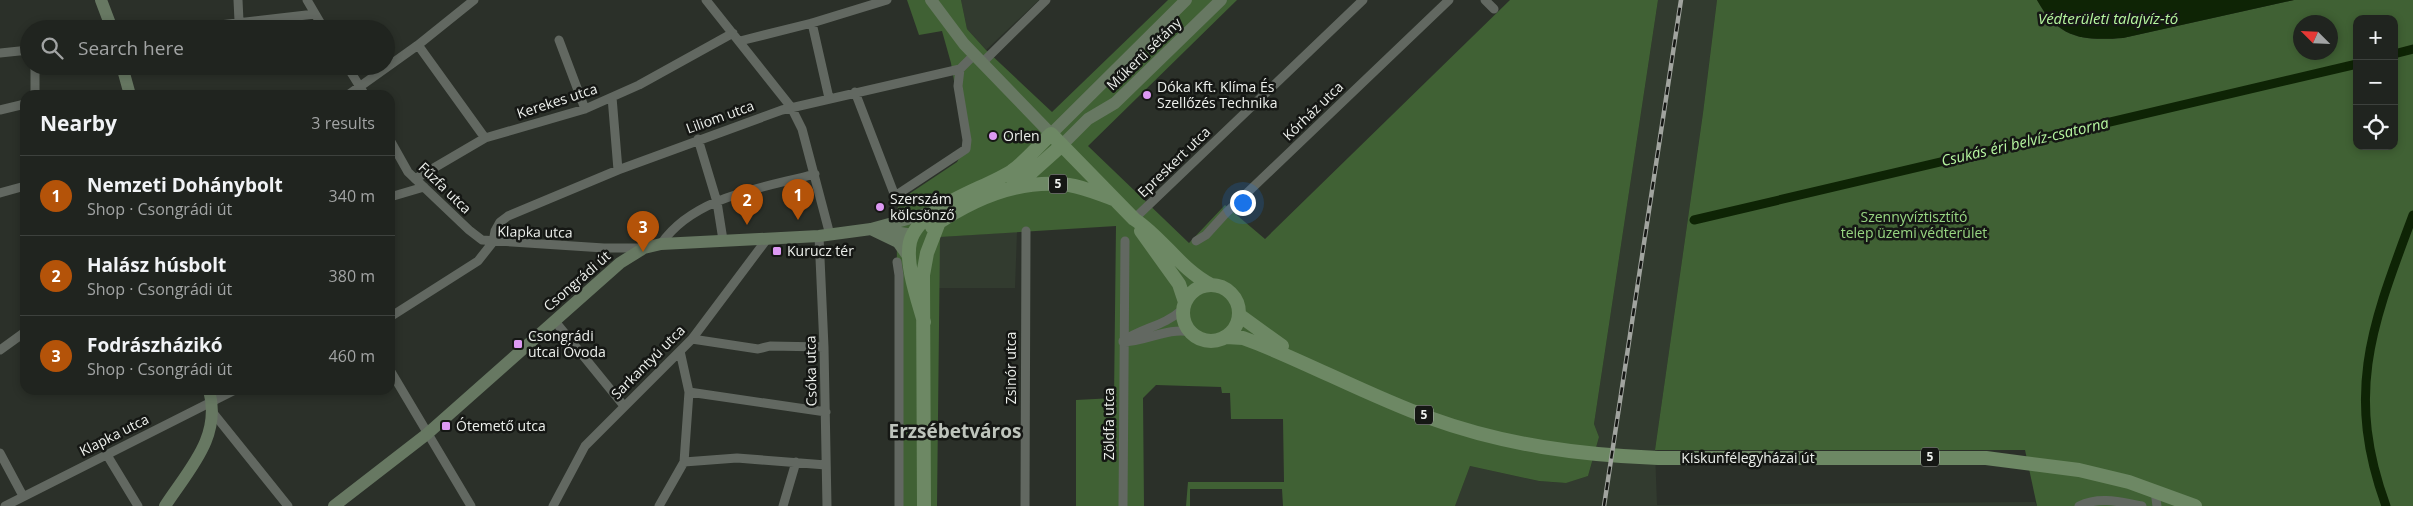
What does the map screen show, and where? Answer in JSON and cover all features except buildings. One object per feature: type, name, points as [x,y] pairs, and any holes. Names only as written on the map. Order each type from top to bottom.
[{"type":"main road","name":"5","points":[[936,217],[1013,170],[1051,134],[1134,219],[1179,284],[1184,305],[1184,321],[1191,332],[1208,341],[1226,337]]},
{"type":"main road","points":[[999,192],[1024,179],[1062,145]]},
{"type":"main road","name":"5","points":[[913,235],[922,222],[999,192],[1032,184],[1057,184],[1082,188],[1116,200]]},
{"type":"main road","points":[[924,506],[923,275],[936,217]]},
{"type":"main road","name":"5","points":[[1134,219],[1150,230],[1194,275],[1211,285],[1223,287],[1232,293],[1237,302],[1239,316]]},
{"type":"main road","points":[[913,235],[923,275]]},
{"type":"main road","points":[[913,235],[904,260],[924,322]]},
{"type":"main road","points":[[1184,305],[1196,289],[1211,285]]},
{"type":"main road","points":[[1226,337],[1235,328],[1239,316]]},
{"type":"main road","name":"Kiskunfélegyházai út","points":[[1239,316],[1257,330],[1310,364]]},
{"type":"main road","name":"Kiskunfélegyházai út","points":[[1226,337],[1243,338],[1310,364],[1432,418],[1489,436],[1545,448],[1613,456],[1658,458],[1986,458],[2079,470],[2156,491],[2196,506]]},
{"type":"street","points":[[103,0],[109,20]]},
{"type":"street","points":[[238,0],[239,20]]},
{"type":"street","points":[[307,0],[319,20]]},
{"type":"street","points":[[395,63],[474,0]]},
{"type":"street","name":"Csóka utca","points":[[706,0],[791,107],[802,129],[815,174],[825,235],[824,347],[827,506]]},
{"type":"street","points":[[740,41],[812,23],[887,0]]},
{"type":"street","points":[[931,0],[964,44],[1051,134]]},
{"type":"street","points":[[855,92],[895,196],[966,149],[967,140],[958,86],[960,69],[979,58],[1046,0]]},
{"type":"street","name":"Műkerti sétány","points":[[1051,134],[1186,0]]},
{"type":"street","name":"Műkerti sétány","points":[[1062,145],[1088,119],[1115,103],[1221,0]]},
{"type":"street","name":"Epreskert utca","points":[[1134,219],[1363,0]]},
{"type":"street","name":"Kórház utca","points":[[1196,242],[1206,235],[1226,213],[1449,0]]},
{"type":"street","points":[[1485,0],[1494,9]]},
{"type":"street","points":[[250,20],[315,14]]},
{"type":"street","points":[[812,23],[829,98]]},
{"type":"street","name":"Kerekes utca","points":[[415,179],[485,138],[585,109],[612,98],[733,33]]},
{"type":"street","points":[[559,40],[585,109]]},
{"type":"street","points":[[418,44],[485,138]]},
{"type":"street","points":[[0,54],[20,51]]},
{"type":"street","name":"Liliom utca","points":[[493,242],[495,231],[500,222],[508,216],[618,170],[698,140],[791,107],[960,69]]},
{"type":"street","points":[[35,75],[36,90]]},
{"type":"street","points":[[124,75],[129,90]]},
{"type":"street","points":[[352,75],[361,90]]},
{"type":"street","points":[[363,90],[381,75]]},
{"type":"street","points":[[612,98],[618,170]]},
{"type":"street","points":[[0,110],[20,105]]},
{"type":"street","points":[[698,140],[717,202],[723,240]]},
{"type":"street","name":"Fűzfa utca","points":[[395,149],[408,172],[415,179],[476,236],[493,242]]},
{"type":"street","points":[[661,244],[677,224],[717,202],[735,195],[815,174]]},
{"type":"street","points":[[0,193],[20,187]]},
{"type":"street","points":[[395,196],[424,187]]},
{"type":"street","name":"Csongrádi út","points":[[334,506],[427,434],[620,263],[644,248],[661,244],[825,235],[936,217]]},
{"type":"street","points":[[871,229],[898,242],[904,260],[900,285],[899,506]]},
{"type":"street","name":"Csongrádi út","points":[[871,229],[898,231],[913,235]]},
{"type":"street","name":"Zsinór utca","points":[[1025,506],[1026,231]]},
{"type":"street","name":"Sarkantyú utca","points":[[553,506],[585,446],[692,339],[767,239]]},
{"type":"street","name":"Zöldfa utca","points":[[1123,506],[1125,241]]},
{"type":"street","name":"Klapka utca","points":[[395,314],[478,261],[493,242],[604,248],[644,248]]},
{"type":"street","points":[[604,248],[620,263]]},
{"type":"street","points":[[1123,342],[1132,335],[1162,325],[1184,305]]},
{"type":"street","points":[[554,320],[624,406]]},
{"type":"street","points":[[1123,342],[1131,342],[1171,331],[1191,332]]},
{"type":"street","points":[[0,350],[20,336]]},
{"type":"street","points":[[692,339],[758,349],[776,346],[824,347]]},
{"type":"street","points":[[659,506],[684,462],[689,392],[680,351]]},
{"type":"street","points":[[395,379],[471,506]]},
{"type":"street","points":[[689,392],[826,412]]},
{"type":"street","points":[[165,506],[206,444],[214,414],[211,395]]},
{"type":"street","name":"Klapka utca","points":[[6,506],[107,455],[211,395]]},
{"type":"street","points":[[214,414],[288,506]]},
{"type":"street","points":[[0,453],[23,496]]},
{"type":"street","points":[[107,455],[138,506]]},
{"type":"street","points":[[684,462],[736,458],[826,464]]},
{"type":"street","points":[[783,506],[796,462]]},
{"type":"street","points":[[2156,491],[2157,506]]},
{"type":"street","points":[[2079,506],[2090,500],[2109,500],[2142,506]]},
{"type":"shaded area","points":[[961,0],[1039,0],[986,50],[967,29]]},
{"type":"shaded area","points":[[1658,0],[1717,0],[1703,113],[1655,450],[1657,505],[2035,502],[2037,506],[1455,506],[1470,466],[1539,481],[1565,483],[1588,476],[1599,437],[1594,424]]},
{"type":"shaded area","points":[[1017,232],[1015,288],[939,288],[939,237]]},
{"type":"green space","points":[[907,0],[961,0],[967,29],[986,50],[1052,112],[1168,0],[1237,0],[1088,146],[1189,243],[1225,205],[1265,239],[1510,0],[1658,0],[1594,424],[1599,437],[1588,476],[1566,483],[1539,481],[1470,466],[1455,506],[1283,506],[1282,489],[1190,489],[1190,506],[1186,506],[1188,482],[1284,482],[1283,419],[1231,419],[1230,393],[1222,393],[1221,387],[1156,385],[1143,398],[1144,506],[1076,506],[1076,400],[1114,398],[1116,226],[940,237],[937,506],[896,506],[897,210],[900,200],[957,162],[965,147],[951,63],[942,31],[919,35]]},
{"type":"green space","name":"Szennyvíztisztító telep üzemi védterület","points":[[1717,0],[2037,0],[2045,13],[2062,30],[2083,37],[2108,39],[2123,38],[2294,0],[2413,0],[2413,506],[2037,506],[2025,450],[1655,450],[1703,113]]},
{"type":"water","name":"Védterületi talajvíz-tó","points":[[2037,0],[2294,0],[2123,38],[2095,39],[2063,30],[2045,13]]},
{"type":"waterway","name":"Csukás éri belvíz-csatorna","points":[[2398,53],[2413,49]]},
{"type":"waterway","name":"Csukás éri belvíz-csatorna","points":[[1694,220],[2353,65]]},
{"type":"waterway","points":[[2386,506],[2373,465],[2367,427],[2366,392],[2369,358],[2386,290],[2413,215]]},
{"type":"railway","points":[[1604,506],[1681,0]]},
{"type":"place","name":"Dóka Kft. Klíma És Szellőzés Technika","points":[[1147,95]]},
{"type":"place","name":"Orlen","points":[[993,136]]},
{"type":"place","name":"Szerszám kölcsönző","points":[[880,207]]},
{"type":"place","name":"Nemzeti Dohánybolt","points":[[798,220]]},
{"type":"place","name":"Halász húsbolt","points":[[747,225]]},
{"type":"place","name":"Kurucz tér","points":[[777,251]]},
{"type":"place","name":"Fodrászházikó","points":[[643,252]]},
{"type":"place","name":"Csongrádi utcai Óvoda","points":[[518,344]]},
{"type":"place","name":"Ótemető utca","points":[[446,426]]},
{"type":"district","name":"Erzsébetváros","points":[[955,431]]}]
